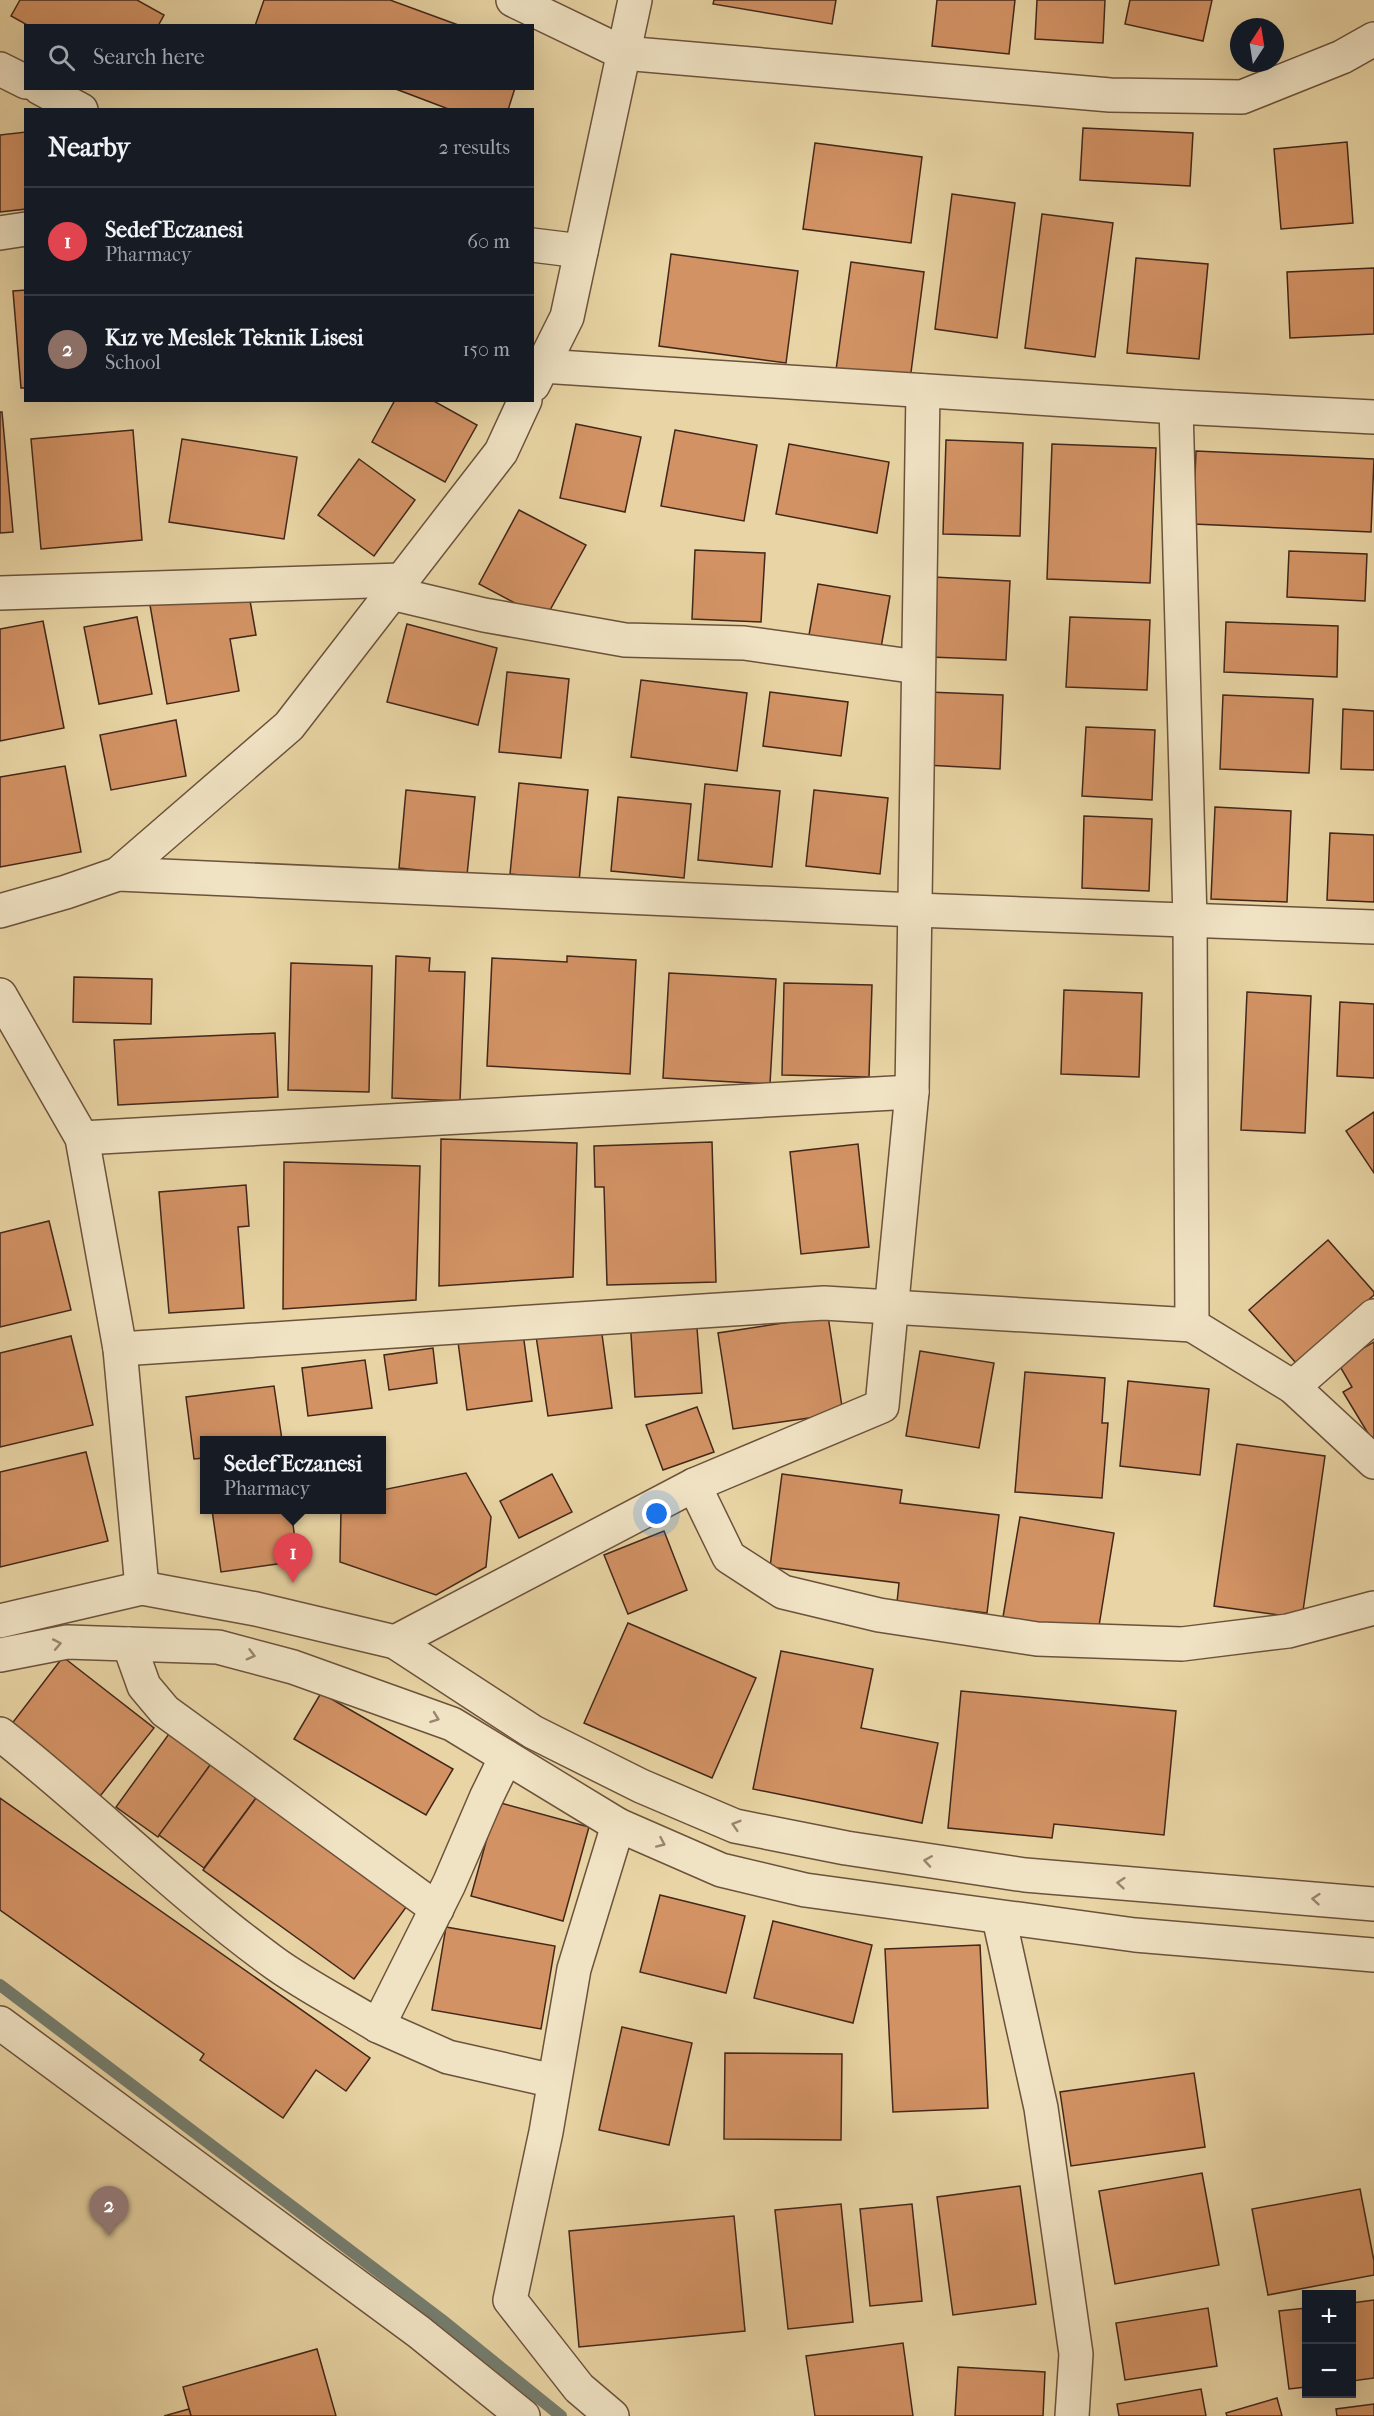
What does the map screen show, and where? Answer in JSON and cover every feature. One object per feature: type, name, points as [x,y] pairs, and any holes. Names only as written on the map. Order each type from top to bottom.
[{"type":"street","points":[[513,0],[623,53],[1110,95],[1242,98],[1342,57],[1374,39]]},
{"type":"street","points":[[635,0],[567,317],[537,376],[923,391],[1374,417]]},
{"type":"street","points":[[0,69],[24,81]]},
{"type":"street","points":[[44,90],[77,108]]},
{"type":"street","points":[[0,233],[24,229]]},
{"type":"street","points":[[534,245],[581,251]]},
{"type":"street","points":[[395,1642],[694,1485],[882,1406],[912,1092],[923,391]]},
{"type":"street","points":[[118,874],[289,726],[501,452],[524,402]]},
{"type":"street","points":[[1176,407],[1190,920],[1192,1325]]},
{"type":"street","points":[[0,593],[396,586],[484,615],[625,640],[744,643],[918,667]]},
{"type":"street","points":[[0,911],[118,874],[915,910],[1374,927]]},
{"type":"street","points":[[0,995],[82,1138],[120,1349],[142,1588]]},
{"type":"street","points":[[82,1138],[912,1092]]},
{"type":"street","points":[[120,1349],[824,1303],[1192,1325],[1293,1387],[1374,1462]]},
{"type":"street","points":[[1293,1387],[1374,1316]]},
{"type":"street","points":[[694,1485],[729,1557],[783,1592],[879,1615],[1037,1640],[1182,1644],[1288,1631],[1374,1608]]},
{"type":"street","points":[[0,1621],[142,1588],[256,1609],[395,1642],[533,1732],[641,1786],[735,1826],[846,1848],[1025,1875],[1374,1904]]},
{"type":"street","points":[[0,1655],[68,1642],[218,1647],[293,1667],[452,1724],[618,1825],[721,1870],[805,1890],[999,1918],[1373,1960]]},
{"type":"street","points":[[129,1644],[144,1686],[165,1711],[437,1909]]},
{"type":"street","points":[[0,1734],[69,1789],[186,1893],[266,1956],[378,2026],[448,2057],[554,2081]]},
{"type":"street","points":[[378,2026],[437,1909],[506,1757]]},
{"type":"street","points":[[612,2416],[579,2388],[510,2300],[574,1969],[618,1825]]},
{"type":"street","points":[[999,1918],[1041,2108],[1076,2354],[1072,2416]]},
{"type":"street","points":[[0,2023],[419,2332],[523,2416]]},
{"type":"building","points":[[20,0],[137,0],[164,15],[159,24],[25,24],[11,16]]},
{"type":"building","points":[[264,0],[390,0],[456,24],[256,24]]},
{"type":"building","points":[[714,0],[836,0],[832,24],[713,4]]},
{"type":"building","points":[[937,0],[1015,0],[1009,54],[932,46]]},
{"type":"building","points":[[1037,0],[1105,0],[1103,43],[1035,39]]},
{"type":"building","points":[[1130,0],[1212,0],[1203,41],[1125,24]]},
{"type":"building","points":[[398,90],[514,90],[509,108],[446,108]]},
{"type":"building","points":[[1083,128],[1193,133],[1190,186],[1080,180]]},
{"type":"building","points":[[24,132],[24,209],[0,212],[0,135]]},
{"type":"building","points":[[1347,142],[1353,223],[1281,229],[1274,149]]},
{"type":"building","points":[[815,143],[922,157],[911,243],[803,229]]},
{"type":"building","points":[[952,194],[1015,203],[997,338],[935,329]]},
{"type":"building","points":[[1042,214],[1113,223],[1095,357],[1025,348]]},
{"type":"building","points":[[671,254],[798,271],[786,363],[659,346]]},
{"type":"building","points":[[1136,258],[1208,264],[1199,359],[1127,353]]},
{"type":"building","points":[[851,262],[924,272],[910,380],[836,370]]},
{"type":"building","points":[[1374,268],[1374,334],[1290,338],[1287,272]]},
{"type":"building","points":[[24,290],[24,388],[21,388],[13,291]]},
{"type":"building","points":[[394,402],[436,402],[477,425],[445,482],[372,442]]},
{"type":"building","points":[[0,412],[2,412],[13,532],[0,533]]},
{"type":"building","points":[[576,424],[641,437],[625,512],[560,498]]},
{"type":"building","points":[[133,430],[142,540],[41,549],[31,439]]},
{"type":"building","points":[[675,430],[757,445],[744,521],[661,506]]},
{"type":"building","points":[[182,439],[297,457],[284,539],[169,522]]},
{"type":"building","points":[[946,440],[1023,443],[1020,536],[943,534]]},
{"type":"building","points":[[789,444],[889,462],[877,533],[776,514]]},
{"type":"building","points":[[1052,444],[1156,448],[1150,583],[1047,579]]},
{"type":"building","points":[[1196,451],[1374,459],[1371,532],[1193,524]]},
{"type":"building","points":[[359,459],[415,500],[374,556],[318,515]]},
{"type":"building","points":[[519,510],[586,545],[545,619],[479,584]]},
{"type":"building","points":[[695,550],[765,553],[761,622],[692,619]]},
{"type":"building","points":[[1289,551],[1367,554],[1365,601],[1287,597]]},
{"type":"building","points":[[933,577],[1010,581],[1006,660],[930,657]]},
{"type":"building","points":[[818,584],[890,596],[881,648],[809,635]]},
{"type":"building","points":[[248,589],[256,635],[230,639],[239,691],[167,704],[150,605]]},
{"type":"building","points":[[137,617],[152,694],[99,704],[84,627]]},
{"type":"building","points":[[1070,617],[1150,620],[1147,690],[1066,687]]},
{"type":"building","points":[[43,621],[64,728],[0,741],[0,629]]},
{"type":"building","points":[[1226,622],[1338,626],[1337,677],[1224,672]]},
{"type":"building","points":[[407,624],[497,648],[478,725],[387,702]]},
{"type":"building","points":[[507,672],[569,679],[561,758],[499,752]]},
{"type":"building","points":[[641,680],[747,693],[737,771],[631,757]]},
{"type":"building","points":[[770,692],[848,702],[841,756],[763,746]]},
{"type":"building","points":[[928,692],[1003,695],[1000,769],[925,765]]},
{"type":"building","points":[[1223,695],[1313,699],[1309,773],[1220,769]]},
{"type":"building","points":[[1343,709],[1374,711],[1374,770],[1341,769]]},
{"type":"building","points":[[176,720],[186,776],[111,790],[100,735]]},
{"type":"building","points":[[1086,727],[1155,730],[1152,800],[1082,796]]},
{"type":"building","points":[[65,766],[81,852],[0,867],[0,777]]},
{"type":"building","points":[[519,783],[588,790],[579,881],[510,874]]},
{"type":"building","points":[[705,784],[780,791],[772,867],[698,860]]},
{"type":"building","points":[[406,790],[475,797],[467,875],[399,868]]},
{"type":"building","points":[[814,790],[888,798],[880,874],[806,866]]},
{"type":"building","points":[[618,797],[691,804],[684,878],[611,871]]},
{"type":"building","points":[[1215,807],[1291,811],[1287,902],[1211,899]]},
{"type":"building","points":[[1084,816],[1152,819],[1149,891],[1082,888]]},
{"type":"building","points":[[1330,833],[1374,835],[1374,902],[1327,900]]},
{"type":"building","points":[[396,956],[430,958],[429,971],[465,972],[460,1101],[392,1098]]},
{"type":"building","points":[[567,956],[636,960],[630,1074],[487,1066],[492,958],[567,962]]},
{"type":"building","points":[[291,963],[372,966],[369,1092],[288,1090]]},
{"type":"building","points":[[669,973],[776,979],[770,1084],[663,1078]]},
{"type":"building","points":[[74,977],[152,979],[151,1024],[73,1022]]},
{"type":"building","points":[[784,983],[872,985],[869,1077],[782,1075]]},
{"type":"building","points":[[1064,990],[1142,993],[1139,1077],[1061,1074]]},
{"type":"building","points":[[1247,992],[1311,996],[1305,1133],[1241,1130]]},
{"type":"building","points":[[1340,1002],[1374,1004],[1374,1078],[1337,1076]]},
{"type":"building","points":[[275,1033],[278,1097],[118,1105],[114,1040]]},
{"type":"building","points":[[1374,1112],[1374,1173],[1346,1131]]},
{"type":"building","points":[[441,1139],[577,1143],[573,1277],[439,1286]]},
{"type":"building","points":[[712,1142],[716,1282],[607,1285],[604,1187],[595,1187],[594,1146]]},
{"type":"building","points":[[858,1144],[869,1247],[801,1254],[790,1152]]},
{"type":"building","points":[[284,1162],[420,1166],[416,1300],[283,1309]]},
{"type":"building","points":[[246,1185],[249,1226],[238,1227],[244,1308],[169,1313],[159,1192]]},
{"type":"building","points":[[49,1221],[71,1310],[0,1327],[0,1233]]},
{"type":"building","points":[[1328,1240],[1374,1292],[1374,1295],[1296,1363],[1249,1310]]},
{"type":"building","points":[[696,1315],[702,1393],[635,1397],[630,1319]]},
{"type":"building","points":[[828,1316],[843,1413],[733,1429],[718,1333]]},
{"type":"building","points":[[601,1327],[612,1408],[548,1416],[536,1336]]},
{"type":"building","points":[[523,1333],[532,1401],[467,1410],[458,1342]]},
{"type":"building","points":[[71,1336],[93,1425],[0,1447],[0,1353]]},
{"type":"building","points":[[1374,1342],[1374,1439],[1372,1440],[1343,1392],[1352,1387],[1338,1363]]},
{"type":"building","points":[[433,1348],[437,1383],[389,1390],[384,1355]]},
{"type":"building","points":[[920,1351],[994,1363],[979,1448],[906,1436]]},
{"type":"building","points":[[365,1360],[372,1408],[308,1416],[302,1368]]},
{"type":"building","points":[[1025,1372],[1105,1378],[1102,1423],[1108,1423],[1102,1498],[1015,1492]]},
{"type":"building","points":[[1128,1381],[1209,1389],[1200,1475],[1120,1466]]},
{"type":"building","points":[[274,1386],[281,1436],[200,1436],[200,1458],[194,1459],[186,1397]]},
{"type":"building","points":[[697,1407],[714,1452],[663,1470],[646,1425]]},
{"type":"building","points":[[1237,1444],[1325,1456],[1302,1618],[1214,1606]]},
{"type":"building","points":[[86,1452],[108,1541],[0,1567],[0,1472]]},
{"type":"building","points":[[466,1473],[491,1517],[486,1567],[436,1595],[340,1562],[341,1514],[386,1514],[386,1489]]},
{"type":"building","points":[[552,1474],[572,1512],[519,1538],[500,1501]]},
{"type":"building","points":[[782,1474],[902,1490],[900,1503],[999,1515],[987,1613],[897,1602],[899,1583],[770,1567]]},
{"type":"building","points":[[213,1514],[292,1514],[298,1561],[221,1572]]},
{"type":"building","points":[[1020,1517],[1114,1533],[1098,1632],[1003,1617]]},
{"type":"building","points":[[664,1531],[687,1590],[628,1614],[604,1555]]},
{"type":"building","points":[[628,1623],[756,1678],[712,1778],[584,1723]]},
{"type":"building","points":[[781,1651],[873,1669],[861,1728],[938,1743],[922,1823],[753,1789]]},
{"type":"building","points":[[63,1657],[154,1728],[97,1800],[7,1730]]},
{"type":"building","points":[[961,1691],[1176,1711],[1164,1835],[1054,1824],[1052,1838],[948,1828]]},
{"type":"building","points":[[321,1693],[453,1769],[426,1815],[294,1739]]},
{"type":"building","points":[[174,1727],[216,1757],[158,1837],[116,1807]]},
{"type":"building","points":[[216,1757],[262,1790],[204,1868],[159,1835]]},
{"type":"building","points":[[262,1790],[412,1899],[354,1979],[203,1870]]},
{"type":"building","points":[[0,1798],[370,2058],[346,2091],[316,2070],[283,2118],[200,2060],[204,2054],[0,1910]]},
{"type":"building","points":[[497,1802],[589,1827],[563,1921],[471,1896]]},
{"type":"building","points":[[660,1895],[745,1916],[726,1993],[640,1972]]},
{"type":"building","points":[[773,1921],[872,1945],[853,2023],[754,1998]]},
{"type":"building","points":[[446,1927],[555,1946],[541,2029],[432,2010]]},
{"type":"building","points":[[980,1945],[988,2108],[893,2112],[885,1949]]},
{"type":"building","points":[[622,2027],[692,2043],[669,2145],[599,2130]]},
{"type":"building","points":[[725,2053],[842,2054],[841,2140],[724,2139]]},
{"type":"building","points":[[1194,2073],[1205,2147],[1071,2166],[1060,2092]]},
{"type":"building","points":[[1202,2173],[1219,2265],[1115,2284],[1099,2191]]},
{"type":"building","points":[[1020,2186],[1036,2304],[953,2315],[937,2197]]},
{"type":"building","points":[[1360,2189],[1374,2261],[1374,2275],[1268,2295],[1252,2209]]},
{"type":"building","points":[[841,2204],[853,2322],[788,2329],[775,2210]]},
{"type":"building","points":[[912,2204],[922,2301],[870,2306],[860,2209]]},
{"type":"building","points":[[734,2216],[745,2331],[579,2347],[569,2231]]},
{"type":"building","points":[[1374,2300],[1374,2378],[1356,2380],[1356,2344],[1356,2302]]},
{"type":"building","points":[[1208,2308],[1217,2366],[1125,2380],[1116,2323]]},
{"type":"building","points":[[1302,2308],[1302,2387],[1289,2389],[1279,2311]]},
{"type":"building","points":[[903,2343],[913,2416],[815,2416],[806,2356]]},
{"type":"building","points":[[317,2349],[336,2416],[191,2416],[183,2387]]},
{"type":"building","points":[[958,2367],[1045,2372],[1043,2416],[955,2416]]},
{"type":"building","points":[[1201,2389],[1206,2416],[1119,2416],[1117,2404]]},
{"type":"building","points":[[1277,2398],[1282,2416],[1227,2416],[1226,2413]]},
{"type":"building","points":[[1374,2404],[1374,2416],[1337,2416],[1336,2409]]},
{"type":"building","points":[[189,2409],[191,2416],[164,2416]]},
{"type":"waterway","points":[[0,1985],[442,2320],[561,2416]]},
{"type":"place","name":"Sedef Eczanesi","points":[[293,1583]]},
{"type":"place","name":"Kız ve Meslek Teknik Lisesi","points":[[109,2236]]}]
